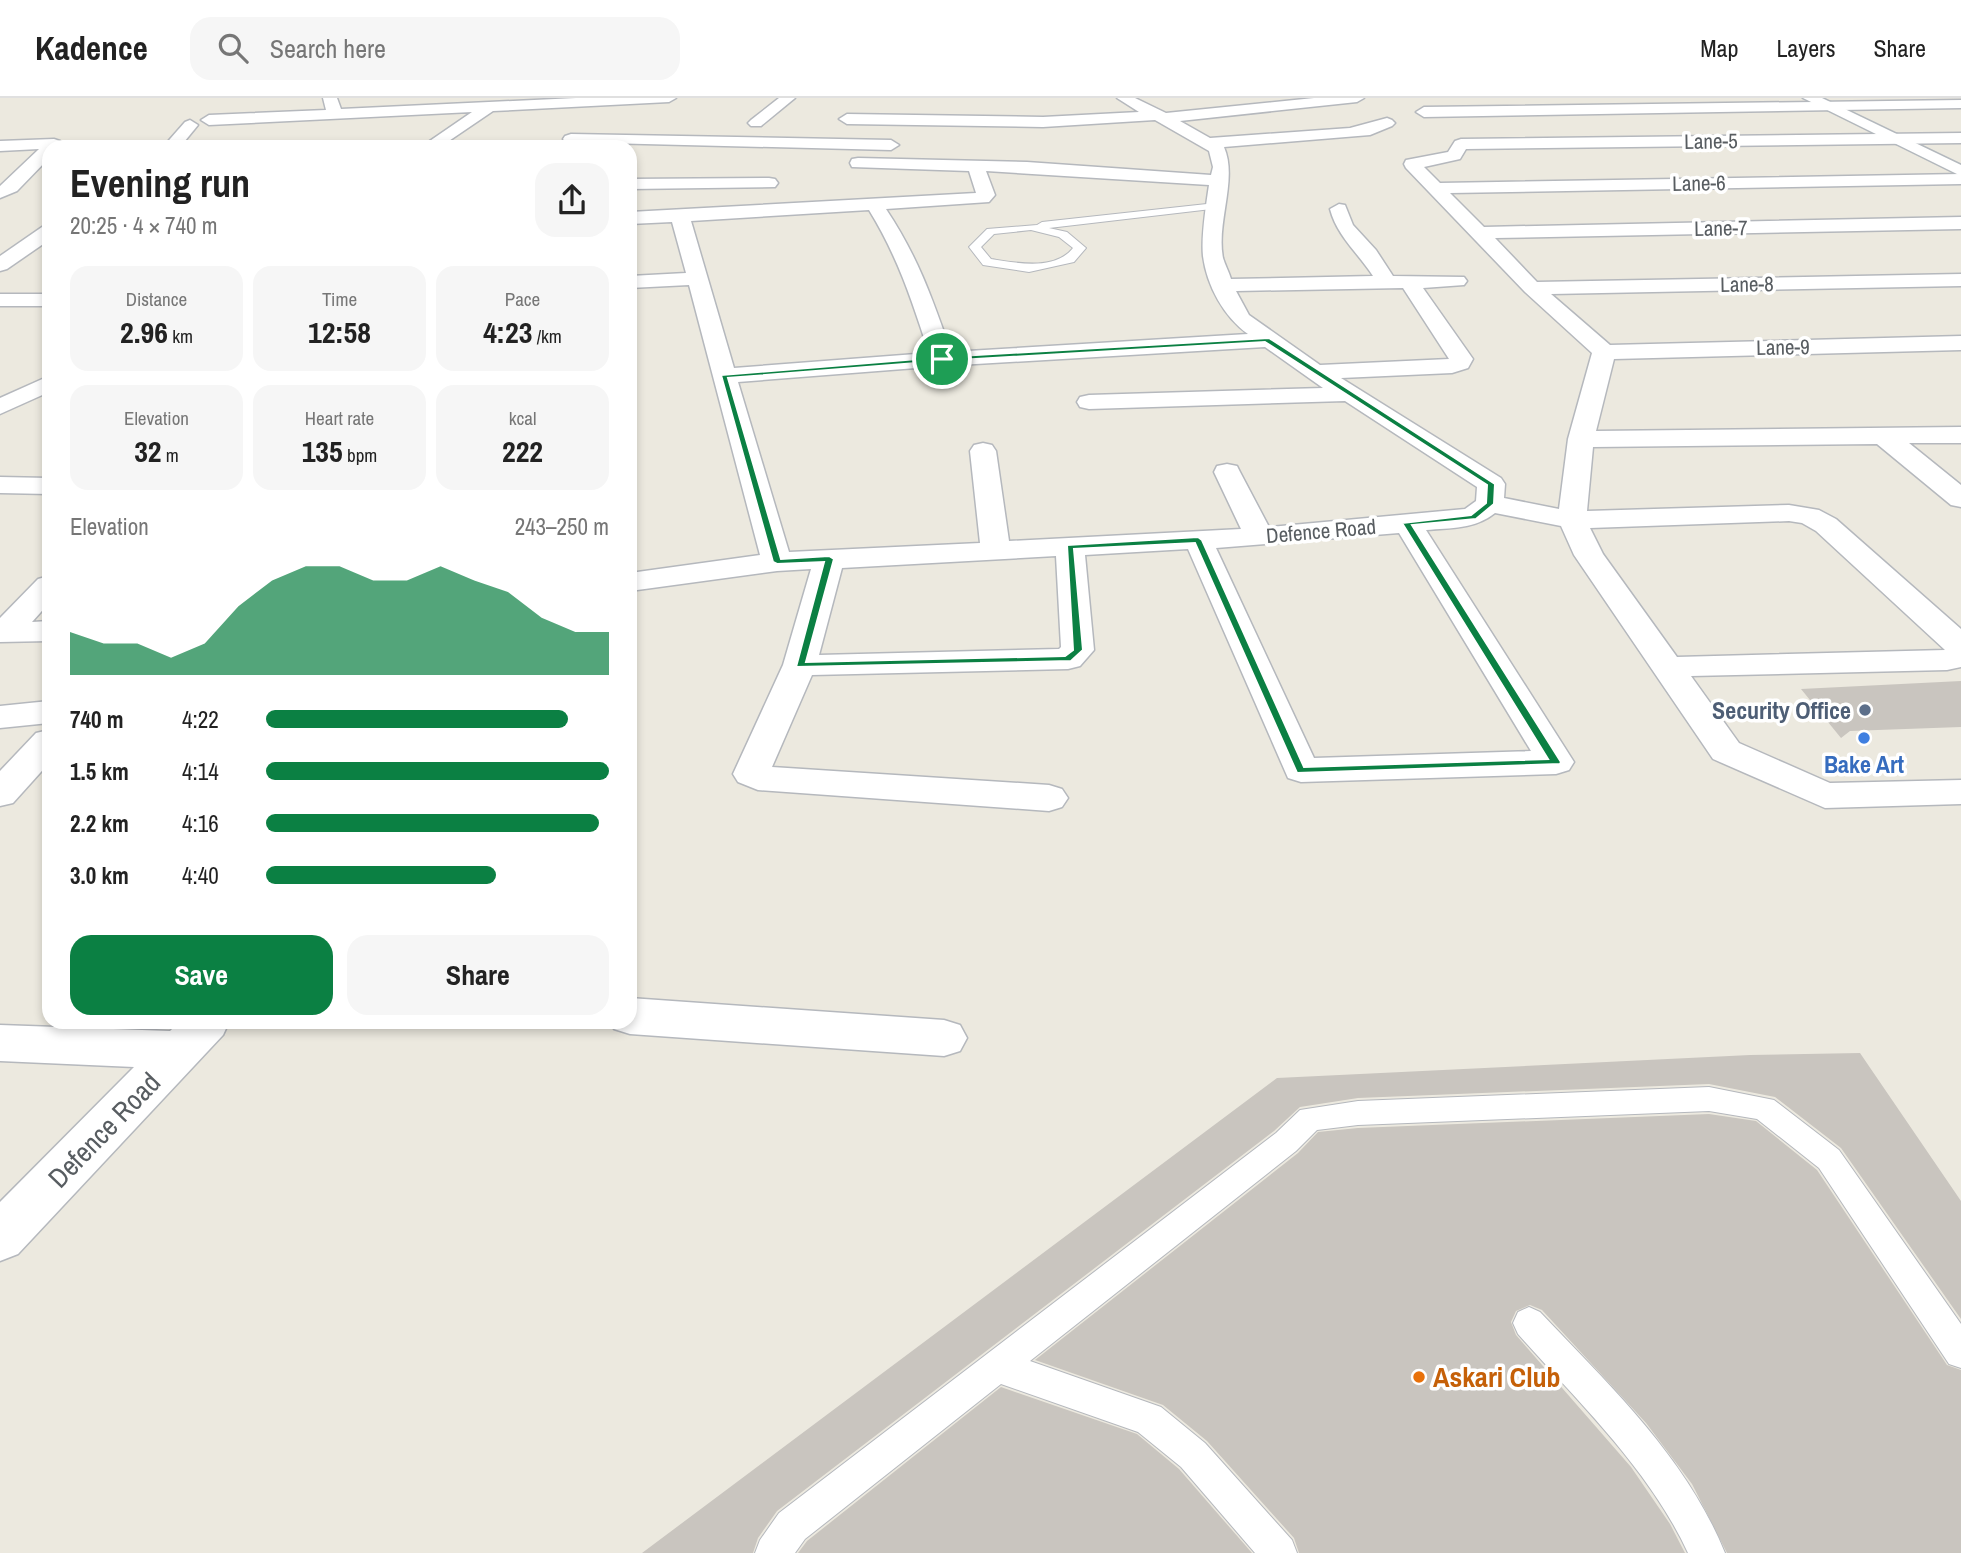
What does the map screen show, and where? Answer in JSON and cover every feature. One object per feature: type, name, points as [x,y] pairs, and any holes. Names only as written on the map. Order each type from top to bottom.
[{"type":"street","points":[[306,131],[352,113],[448,103],[490,107],[608,108],[669,98]]},
{"type":"street","points":[[756,123],[788,98]]},
{"type":"street","points":[[838,118],[1043,122],[1161,116],[1300,101],[1357,98]]},
{"type":"street","points":[[1810,98],[1961,172]]},
{"type":"street","points":[[1067,106],[1127,100],[1161,116],[1217,149],[1221,167],[1213,256],[1222,285],[1241,319],[1315,372],[1491,484],[1490,504],[1572,520],[1788,513],[1809,516],[1826,525],[1960,645],[1961,650]]},
{"type":"street","points":[[1424,113],[1961,104]]},
{"type":"street","points":[[899,105],[913,120]]},
{"type":"street","points":[[209,120],[331,106],[352,113]]},
{"type":"street","points":[[440,140],[490,107]]},
{"type":"street","points":[[569,140],[608,108]]},
{"type":"street","points":[[1207,143],[1350,133],[1370,130],[1388,123]]},
{"type":"street","points":[[177,140],[190,125]]},
{"type":"street","name":"Lane-5","points":[[1438,188],[1412,164],[1454,156],[1461,144],[1961,138]]},
{"type":"street","points":[[637,141],[904,145]]},
{"type":"street","points":[[637,155],[651,141]]},
{"type":"street","points":[[0,146],[42,144]]},
{"type":"street","points":[[1022,148],[1027,167]]},
{"type":"street","points":[[4,189],[42,155]]},
{"type":"street","points":[[858,163],[1027,167],[1217,193]]},
{"type":"street","points":[[756,211],[778,164]]},
{"type":"street","points":[[637,218],[983,198],[986,195],[976,166]]},
{"type":"street","name":"Lane-6","points":[[1438,188],[1961,179]]},
{"type":"street","points":[[637,184],[769,183]]},
{"type":"street","points":[[4,189],[36,186]]},
{"type":"street","points":[[1438,188],[1532,288],[1604,352],[1581,439],[1572,520],[1589,555],[1726,751],[1825,796],[1961,792]]},
{"type":"street","points":[[874,204],[900,245],[913,274],[942,359]]},
{"type":"street","points":[[1315,372],[1451,366],[1460,363],[1461,359],[1398,282],[1344,227],[1339,209]]},
{"type":"street","points":[[680,216],[777,562]]},
{"type":"street","name":"Lane-7","points":[[1480,233],[1961,223]]},
{"type":"street","points":[[0,265],[42,236]]},
{"type":"street","points":[[0,247],[42,247]]},
{"type":"street","points":[[637,282],[697,278]]},
{"type":"street","name":"Lane-8","points":[[1532,288],[1961,280]]},
{"type":"street","points":[[1222,285],[1457,281]]},
{"type":"street","points":[[0,300],[42,300]]},
{"type":"street","points":[[1129,349],[1241,319]]},
{"type":"street","points":[[724,376],[942,359],[1267,340]]},
{"type":"street","name":"Lane-9","points":[[1604,352],[1961,343]]},
{"type":"street","points":[[0,407],[42,386]]},
{"type":"street","points":[[1089,402],[1350,394]]},
{"type":"street","points":[[1581,439],[1961,435]]},
{"type":"street","points":[[1885,437],[1961,499]]},
{"type":"street","points":[[984,451],[995,551]]},
{"type":"street","points":[[1227,472],[1259,537]]},
{"type":"street","points":[[0,485],[42,486]]},
{"type":"street","name":"Defence Road","points":[[637,580],[777,562],[1259,537],[1473,517],[1490,504]]},
{"type":"street","points":[[1198,540],[1301,770],[1556,762],[1407,523]]},
{"type":"street","points":[[800,665],[1068,659],[1078,650],[1070,547]]},
{"type":"street","points":[[829,559],[800,665],[751,774],[758,778],[1049,799]]},
{"type":"street","points":[[5,627],[42,592]]},
{"type":"street","points":[[5,627],[42,630]]},
{"type":"street","points":[[1666,667],[1947,660],[1961,657]]},
{"type":"street","points":[[0,717],[42,713]]},
{"type":"street","points":[[0,794],[42,749]]},
{"type":"street","points":[[637,1016],[944,1038]]},
{"type":"street","points":[[0,1044],[194,1036]]},
{"type":"street","name":"Defence Road","points":[[0,1237],[194,1036]]},
{"type":"lane","points":[[1031,228],[1063,234],[1080,248],[1070,260],[1029,268],[987,262],[975,247],[991,231],[1031,228],[1217,193]]},
{"type":"lane","points":[[773,1553],[792,1526],[1286,1142],[1311,1119],[1358,1113],[1709,1099],[1764,1108],[1829,1159],[1961,1352]]},
{"type":"lane","points":[[1529,1322],[1654,1464],[1697,1528],[1707,1553]]},
{"type":"lane","points":[[998,1366],[1149,1419],[1193,1455],[1279,1553]]},
{"type":"building","points":[[1961,681],[1961,727],[1850,731],[1841,738],[1801,689]]},
{"type":"building","points":[[1860,1053],[1961,1201],[1961,1319],[1841,1148],[1775,1097],[1709,1084],[1358,1098],[1300,1107],[1274,1131],[777,1511],[758,1538],[753,1553],[642,1553],[1277,1078],[1750,1055]]},
{"type":"building","name":"Askari Club","points":[[1709,1114],[1756,1121],[1817,1170],[1947,1365],[1961,1370],[1961,1553],[1727,1553],[1692,1484],[1646,1423],[1542,1310],[1530,1305],[1516,1311],[1511,1322],[1516,1335],[1631,1467],[1670,1524],[1685,1553],[1299,1553],[1294,1538],[1207,1441],[1163,1405],[1035,1360],[1298,1153],[1318,1132],[1358,1128]]},
{"type":"building","points":[[1001,1387],[1137,1434],[1179,1469],[1252,1553],[798,1553],[807,1541]]},
{"type":"place","name":"Security Office","points":[[1865,710]]},
{"type":"place","name":"Bake Art","points":[[1864,738]]},
{"type":"place","name":"Askari Club","points":[[1419,1377]]},
{"type":"route","points":[[1267,340],[1491,484],[1490,504],[1473,517],[1407,523],[1556,762],[1301,770],[1198,540],[1070,547],[1078,650],[1068,659],[800,665],[829,559],[777,562],[724,376],[942,359],[1267,340]]}]
